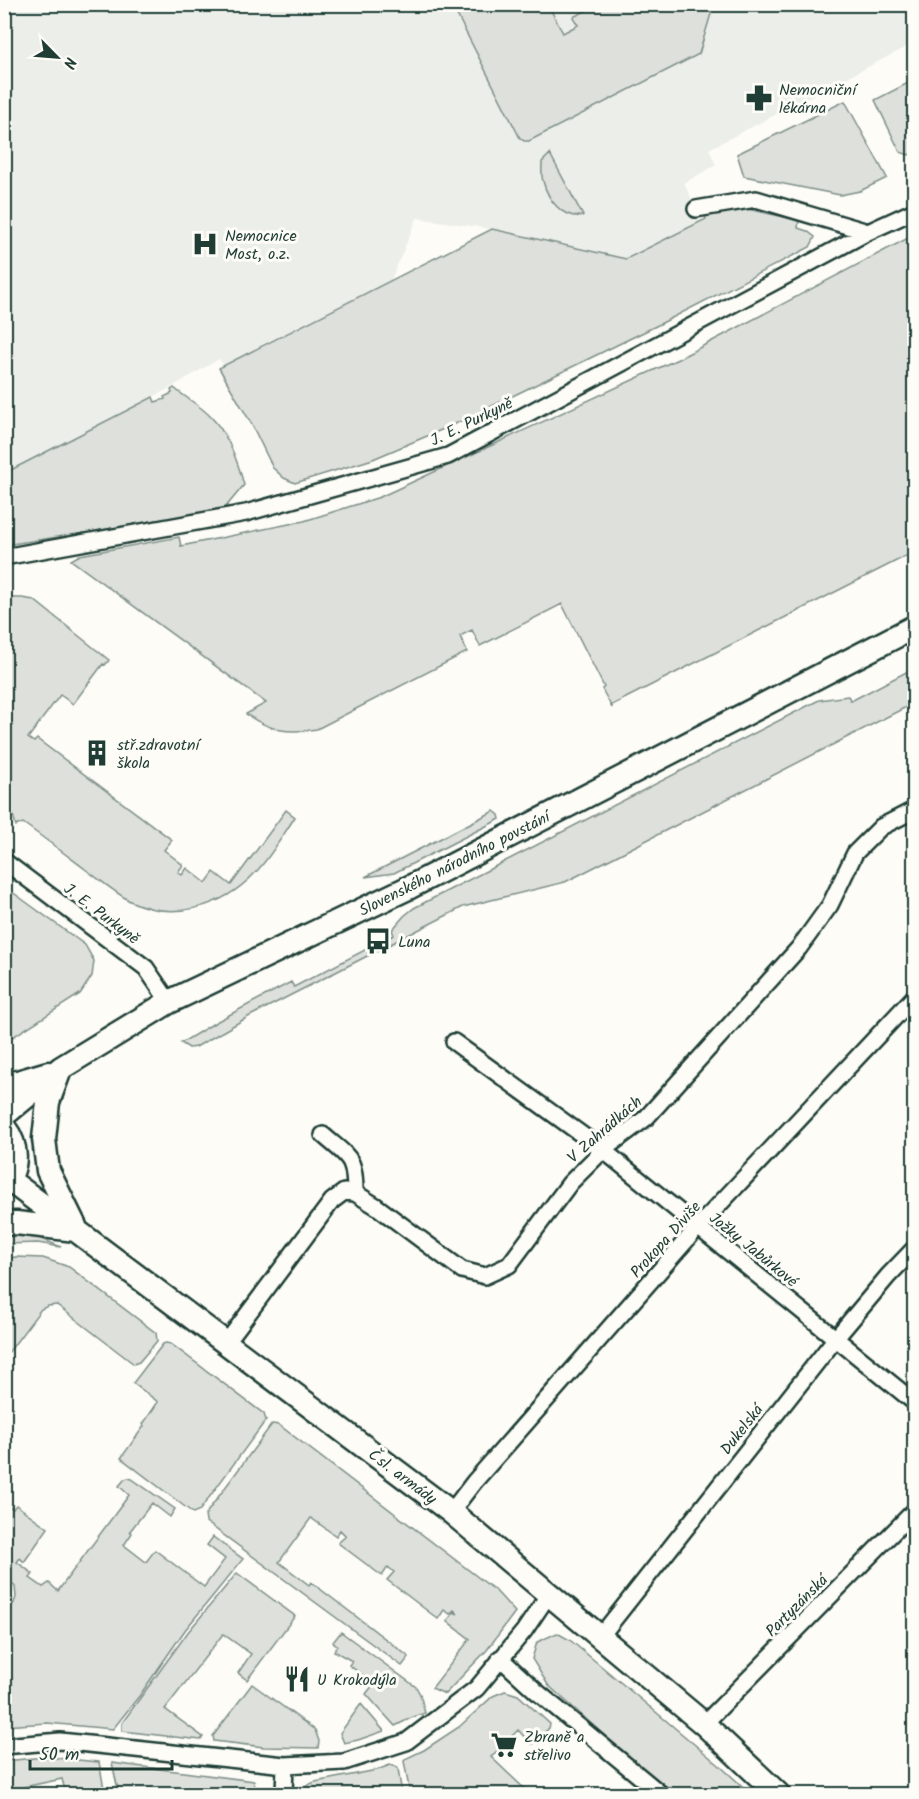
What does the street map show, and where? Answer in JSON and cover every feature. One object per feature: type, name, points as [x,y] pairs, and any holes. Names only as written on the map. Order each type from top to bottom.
[{"type":"street","points":[[696,209],[756,199],[868,232]]},
{"type":"street","name":"J. E. Purkyně","points":[[4,556],[37,552],[246,513],[448,456],[868,232],[915,212]]},
{"type":"street","name":"Slovenského národního povstání","points":[[4,1115],[61,1068],[169,1002],[410,886],[915,627]]},
{"type":"street","name":"V Zahrádkách","points":[[355,1193],[462,1270],[485,1276],[509,1265],[570,1183],[603,1150],[646,1118],[799,948],[830,905],[855,853],[881,827],[915,810]]},
{"type":"street","name":"J. E. Purkyně","points":[[4,861],[146,968],[169,1002]]},
{"type":"street","name":"Prokopa Diviše","points":[[451,1512],[482,1473],[698,1227],[915,997]]},
{"type":"street","name":"Jožky Jabůrkové","points":[[454,1041],[603,1150],[915,1402]]},
{"type":"street","points":[[4,1086],[61,1068]]},
{"type":"street","points":[[61,1068],[48,1102],[44,1139],[48,1171],[77,1230]]},
{"type":"street","points":[[4,1127],[13,1142],[15,1154],[14,1167],[7,1182]]},
{"type":"street","points":[[226,1343],[332,1201],[344,1192],[355,1193],[355,1173],[351,1160],[323,1135]]},
{"type":"street","name":"Čsl. armády","points":[[7,1182],[77,1230],[451,1512],[704,1724],[778,1794]]},
{"type":"street","points":[[4,1224],[16,1223],[77,1230]]},
{"type":"street","name":"Dukelská","points":[[600,1637],[836,1338],[888,1276],[915,1249]]},
{"type":"street","name":"Partyzánská","points":[[704,1724],[915,1511]]},
{"type":"street","points":[[4,1746],[60,1741],[285,1765],[344,1762],[406,1742],[477,1688],[524,1631],[549,1594]]},
{"type":"street","points":[[500,1658],[536,1691],[661,1794]]},
{"type":"street","points":[[284,1794],[285,1765]]},
{"type":"shaded area","points":[[652,4],[653,6],[656,4],[719,5],[713,7],[699,54],[529,141],[520,138],[452,5],[548,5],[563,33],[578,25],[573,17],[598,5]]},
{"type":"shaded area","name":"Nemocnice Most, o.z.","points":[[5,5],[914,5],[914,43],[709,149],[716,165],[684,183],[702,221],[626,259],[492,229],[417,218],[391,280],[224,366],[219,359],[170,388],[5,473]]},
{"type":"shaded area","points":[[914,80],[914,152],[909,155],[900,152],[875,100]]},
{"type":"shaded area","points":[[845,101],[887,178],[860,191],[840,195],[744,176],[737,154]]},
{"type":"shaded area","points":[[550,154],[583,216],[575,216],[562,211],[548,195],[542,179],[542,162]]},
{"type":"shaded area","points":[[732,208],[799,220],[798,228],[815,237],[810,247],[660,324],[453,425],[373,459],[295,483],[284,478],[273,468],[251,423],[219,368],[492,229],[626,259],[706,219],[705,217]]},
{"type":"shaded area","points":[[914,236],[914,552],[612,705],[612,708],[602,689],[604,687],[562,604],[480,646],[472,630],[460,636],[467,652],[317,729],[288,731],[271,728],[246,714],[266,703],[71,560],[80,555],[179,537],[181,546],[304,521],[380,497],[678,359]]},
{"type":"shaded area","points":[[174,388],[211,417],[223,432],[232,449],[244,485],[225,508],[5,545],[5,473],[153,397],[155,402],[165,399],[164,397],[172,393],[171,390]]},
{"type":"shaded area","points":[[4,599],[34,600],[109,660],[105,665],[103,664],[73,704],[60,695],[28,738],[34,742],[37,739],[172,840],[164,850],[183,865],[178,872],[182,875],[187,868],[206,883],[214,872],[231,885],[286,810],[295,817],[266,860],[242,885],[228,895],[197,908],[164,910],[147,907],[118,894],[23,823],[16,826],[13,815],[4,809]]},
{"type":"shaded area","points":[[914,668],[914,703],[579,875],[565,882],[463,907],[248,1017],[196,1047],[189,1048],[181,1043],[291,982],[294,987],[394,935],[392,930],[414,908],[819,700],[848,696],[851,701]]},
{"type":"shaded area","points":[[494,811],[500,819],[394,873],[365,877]]},
{"type":"shaded area","points":[[4,886],[85,945],[94,961],[92,976],[80,994],[5,1042]]},
{"type":"shaded area","points":[[5,1230],[37,1237],[61,1247],[38,1243],[5,1244]]},
{"type":"shaded area","points":[[5,1258],[43,1258],[69,1267],[156,1333],[157,1341],[139,1362],[134,1364],[57,1305],[41,1309],[5,1357]]},
{"type":"shaded area","points":[[166,1343],[171,1344],[264,1414],[266,1420],[200,1510],[193,1513],[121,1458],[158,1402],[133,1383]]},
{"type":"shaded area","points":[[272,1424],[279,1425],[496,1591],[515,1612],[487,1650],[445,1694],[432,1688],[470,1639],[447,1621],[454,1612],[458,1614],[454,1610],[450,1614],[444,1610],[438,1619],[387,1580],[394,1572],[388,1567],[382,1576],[338,1543],[346,1536],[340,1530],[336,1536],[311,1518],[279,1562],[309,1585],[311,1582],[409,1657],[402,1666],[206,1522],[205,1515]]},
{"type":"shaded area","points":[[128,1478],[175,1509],[170,1517],[152,1503],[130,1531],[132,1533],[124,1545],[146,1562],[155,1550],[204,1587],[225,1559],[207,1545],[213,1537],[243,1559],[185,1630],[140,1695],[113,1729],[47,1723],[5,1726],[5,1616],[16,1597],[15,1587],[5,1574],[5,1503],[13,1509],[16,1505],[48,1528],[24,1562],[20,1558],[17,1562],[33,1574],[30,1578],[43,1587],[49,1583],[58,1591],[129,1495],[119,1486]]},
{"type":"shaded area","points":[[237,1573],[295,1616],[247,1680],[238,1673],[251,1654],[223,1634],[165,1709],[203,1737],[201,1740],[122,1731],[122,1723],[188,1632]]},
{"type":"shaded area","points":[[341,1632],[416,1687],[425,1713],[395,1726],[366,1694],[374,1684],[349,1665],[352,1661],[334,1651],[337,1645],[333,1642]]},
{"type":"shaded area","points":[[557,1633],[570,1640],[751,1794],[670,1794],[548,1685],[532,1659],[537,1642]]},
{"type":"shaded area","points":[[252,1684],[315,1730],[319,1741],[318,1748],[264,1747],[214,1741],[213,1736]]},
{"type":"shaded area","points":[[505,1691],[518,1695],[550,1724],[549,1728],[533,1744],[518,1730],[491,1757],[530,1794],[410,1794],[404,1761],[459,1727],[493,1696]]},
{"type":"shaded area","points":[[361,1704],[384,1731],[344,1743],[340,1733]]},
{"type":"shaded area","points":[[45,1757],[99,1762],[105,1794],[66,1794],[62,1779],[5,1791],[5,1761]]},
{"type":"shaded area","points":[[112,1763],[254,1781],[256,1794],[119,1794]]},
{"type":"shaded area","points":[[390,1765],[398,1769],[402,1794],[299,1794],[303,1787],[315,1782],[377,1770]]},
{"type":"place","name":"Nemocniční lékárna","points":[[759,98]]},
{"type":"place","name":"Nemocnice Most, o.z.","points":[[205,244]]},
{"type":"place","name":"stř.zdravotní škola","points":[[97,753]]},
{"type":"place","name":"Luna","points":[[378,941]]},
{"type":"place","name":"U Krokodýla","points":[[297,1679]]},
{"type":"place","name":"Zbraně a střelivo","points":[[504,1745]]}]
